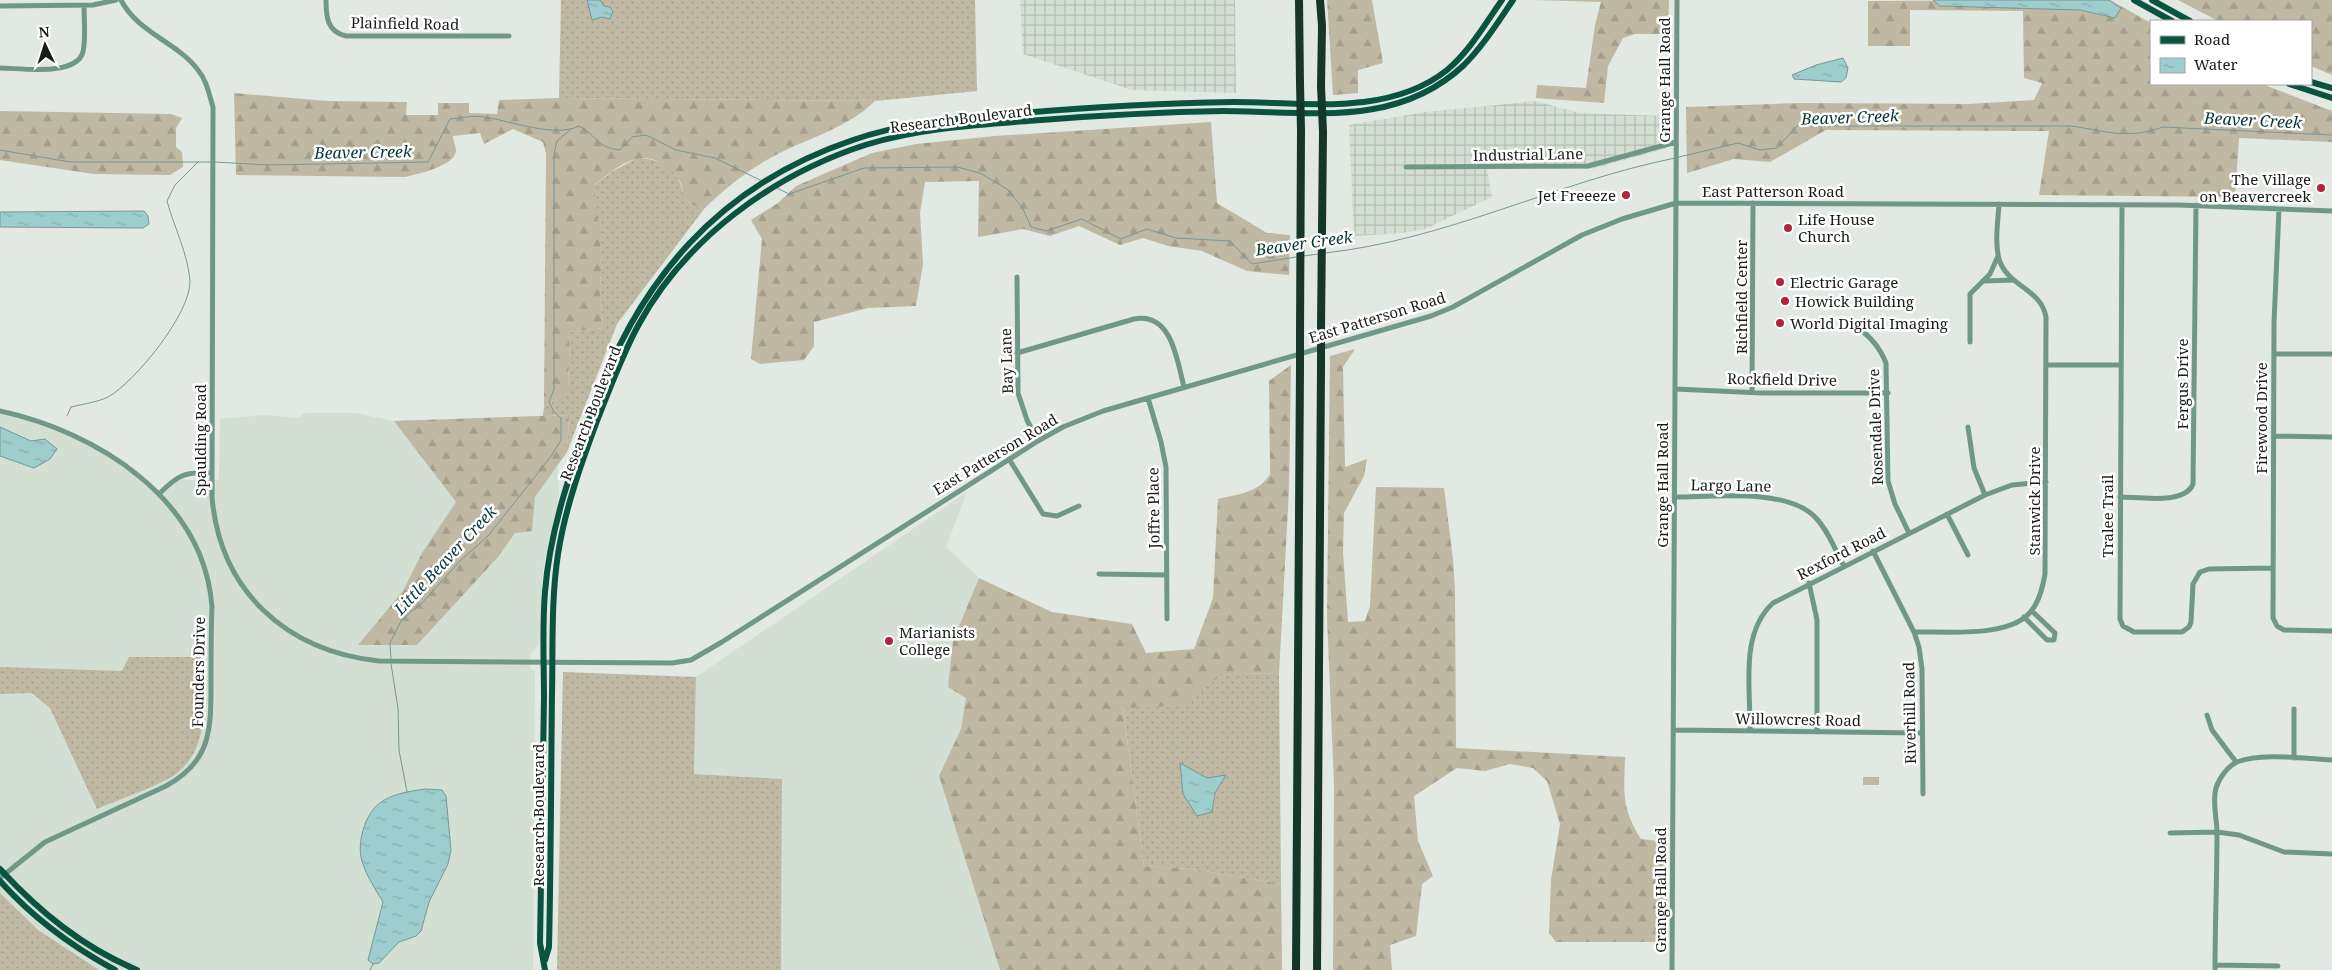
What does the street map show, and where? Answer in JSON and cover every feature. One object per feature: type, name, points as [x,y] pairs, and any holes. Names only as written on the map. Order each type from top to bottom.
[{"type":"highway","points":[[1294,0],[1301,30]]},
{"type":"highway","points":[[1296,970],[1301,131],[1300,0]]},
{"type":"highway","points":[[1317,970],[1322,228],[1322,26],[1320,0]]},
{"type":"main road","name":"Research Boulevard","points":[[545,970],[545,961],[540,942],[544,593],[553,534],[564,487],[608,366],[620,340],[645,298],[678,256],[715,217],[746,194],[780,173],[853,140],[929,122],[1112,106],[1232,102],[1353,103],[1383,99],[1412,90],[1448,69],[1468,48],[1502,0]]},
{"type":"main road","name":"Research Boulevard","points":[[545,961],[549,947],[554,592],[562,533],[584,457],[615,374],[640,322],[661,290],[707,238],[754,200],[789,178],[824,161],[866,145],[913,133],[988,124],[1141,113],[1355,112],[1386,108],[1411,100],[1445,81],[1467,62],[1513,0]]},
{"type":"main road","points":[[2134,0],[2170,20]]},
{"type":"main road","points":[[2152,0],[2188,20]]},
{"type":"main road","points":[[2312,82],[2332,88]]},
{"type":"main road","points":[[2292,85],[2332,98]]},
{"type":"main road","points":[[542,839],[551,840]]},
{"type":"main road","points":[[1,875],[23,907],[93,958],[115,970]]},
{"type":"main road","points":[[1,875],[55,922],[103,953],[137,970]]},
{"type":"street","points":[[0,6],[23,3],[84,6],[103,4],[116,0]]},
{"type":"street","name":"Spaulding Road","points":[[121,0],[134,19],[198,70],[207,85],[213,106],[213,512],[223,549],[237,578],[265,613],[293,635],[317,647],[342,655],[379,661],[544,662]]},
{"type":"street","name":"Plainfield Road","points":[[326,0],[328,23],[334,31],[342,35],[509,36]]},
{"type":"street","name":"Grange Hall Road","points":[[1672,970],[1677,0]]},
{"type":"street","points":[[0,68],[63,68],[75,64],[83,50],[84,6]]},
{"type":"street","name":"Industrial Lane","points":[[1406,167],[1588,166],[1676,142]]},
{"type":"street","name":"East Patterson Road","points":[[544,662],[672,663],[691,660],[1038,441],[1084,418],[1184,387],[1431,316],[1453,306],[1582,235],[1622,218],[1676,203],[2196,205],[2332,211]]},
{"type":"street","name":"Richfield Center","points":[[1752,392],[1753,203]]},
{"type":"street","name":"Stanwick Drive","points":[[1999,204],[1998,252],[2003,269],[2014,280],[2030,290],[2044,308],[2047,323],[2045,574],[2032,611]]},
{"type":"street","name":"Tralee Trail","points":[[2122,205],[2119,613],[2123,626],[2128,630],[2176,632],[2189,627],[2192,616],[2194,580],[2203,570],[2272,568]]},
{"type":"street","name":"Fergus Drive","points":[[2120,497],[2179,497],[2188,493],[2193,484],[2196,205]]},
{"type":"street","name":"Firewood Drive","points":[[2279,209],[2274,354],[2273,618],[2277,626],[2284,630],[2332,630]]},
{"type":"street","points":[[1970,342],[1970,298],[1974,289],[1984,281],[1995,266],[1998,252]]},
{"type":"street","name":"Bay Lane","points":[[1017,277],[1019,400],[1038,441]]},
{"type":"street","points":[[1984,281],[2014,280]]},
{"type":"street","points":[[1017,353],[1134,318],[1146,318],[1157,322],[1166,330],[1184,387]]},
{"type":"street","name":"Rosendale Drive","points":[[1856,327],[1867,336],[1883,356],[1887,370],[1888,481],[1895,504],[1909,533]]},
{"type":"street","points":[[2274,354],[2332,354]]},
{"type":"street","points":[[2047,365],[2121,365]]},
{"type":"street","name":"Rockfield Drive","points":[[1675,389],[1752,392],[1888,393]]},
{"type":"street","name":"Joffre Place","points":[[1148,398],[1162,442],[1166,467],[1167,619]]},
{"type":"street","name":"Founders Drive","points":[[0,411],[30,417],[64,430],[102,450],[160,493],[191,535],[203,561],[210,588],[211,706],[207,743],[194,765],[175,781],[45,842],[1,875]]},
{"type":"street","points":[[1968,427],[1974,468],[1985,495]]},
{"type":"street","points":[[2274,436],[2332,437]]},
{"type":"street","points":[[1009,460],[1043,514],[1058,516],[1080,506]]},
{"type":"street","points":[[160,493],[172,480],[181,475],[188,473],[212,473]]},
{"type":"street","name":"Rexford Road","points":[[1750,731],[1751,650],[1755,626],[1772,603],[1985,495],[2012,486],[2046,482]]},
{"type":"street","name":"Largo Lane","points":[[1675,497],[1765,497],[1796,503],[1809,511],[1820,523],[1844,566]]},
{"type":"street","points":[[1947,514],[1968,555]]},
{"type":"street","name":"Riverhill Road","points":[[1873,551],[1914,632],[1921,662],[1921,733],[1924,794]]},
{"type":"street","points":[[1099,574],[1167,575]]},
{"type":"street","points":[[1809,583],[1817,620],[1816,732]]},
{"type":"street","points":[[1914,632],[1996,630],[2024,617],[2032,611],[2055,633],[2054,640],[2047,640],[2024,617]]},
{"type":"street","points":[[2294,709],[2294,758]]},
{"type":"street","points":[[2208,714],[2212,730],[2236,762]]},
{"type":"street","name":"Willowcrest Road","points":[[1674,730],[1921,733]]},
{"type":"street","points":[[2278,966],[2215,967],[2216,787],[2228,768],[2236,762],[2261,758],[2332,760]]},
{"type":"street","points":[[2170,834],[2217,832],[2239,836],[2284,852],[2332,854]]},
{"type":"shaded area","points":[[1020,0],[1235,0],[1236,93],[1132,90],[1023,54]]},
{"type":"shaded area","points":[[1535,101],[1580,113],[1662,116],[1668,148],[1592,169],[1487,169],[1492,197],[1425,229],[1403,233],[1354,236],[1349,125],[1425,112]]},
{"type":"shaded area","points":[[0,410],[45,422],[86,441],[160,493],[172,480],[219,480],[220,419],[264,415],[298,418],[305,413],[356,413],[394,421],[543,416],[557,449],[559,494],[543,569],[539,645],[530,654],[530,668],[535,671],[533,970],[0,970]]},
{"type":"shaded area","points":[[967,492],[946,547],[979,578],[953,641],[966,698],[961,729],[939,777],[1000,970],[781,970],[782,779],[694,774],[696,677]]},
{"type":"green space","points":[[561,0],[975,0],[977,91],[875,101],[559,98]]},
{"type":"green space","points":[[1327,0],[1372,0],[1383,63],[1358,70],[1358,93],[1333,95]]},
{"type":"green space","points":[[1533,0],[1669,0],[1668,34],[1635,34],[1623,38],[1608,66],[1604,103],[1536,98],[1537,85],[1586,88],[1595,25],[1601,2]]},
{"type":"green space","points":[[2110,0],[2150,22],[2150,85],[2265,85],[2332,111],[2332,142],[2239,138],[2235,197],[2039,195],[2049,131],[1826,130],[1770,162],[1734,159],[1687,173],[1686,107],[1801,103],[1968,104],[2034,100],[2042,83],[2024,78],[2023,11],[1910,10],[1910,46],[1868,46],[1868,1]]},
{"type":"green space","points":[[2178,0],[2332,0],[2332,75],[2312,66],[2312,20],[2216,20]]},
{"type":"green space","points":[[234,93],[326,101],[407,102],[406,115],[438,115],[438,103],[469,103],[469,113],[497,114],[499,100],[559,98],[875,101],[840,126],[774,156],[755,167],[704,209],[685,200],[680,182],[674,173],[655,160],[646,158],[628,162],[610,172],[594,185],[602,263],[600,286],[603,328],[570,332],[568,392],[544,407],[546,154],[543,142],[513,129],[484,144],[480,133],[453,136],[456,151],[449,161],[435,168],[405,177],[236,175]]},
{"type":"green space","points":[[0,111],[171,114],[182,118],[176,128],[176,147],[182,152],[183,167],[170,175],[94,174],[0,160]]},
{"type":"green space","points":[[1211,122],[1217,203],[1267,233],[1290,235],[1289,275],[1247,271],[1202,251],[1168,246],[1143,238],[1120,245],[1079,226],[1050,236],[1023,229],[978,237],[979,181],[925,182],[920,213],[923,264],[916,306],[868,308],[814,322],[814,346],[804,360],[760,364],[751,359],[762,239],[751,220],[778,203],[796,186],[872,153],[916,144],[995,136]]},
{"type":"green space","points":[[637,158],[660,162],[670,168],[678,178],[687,201],[696,207],[704,209],[617,324],[567,452],[569,415],[543,416],[544,407],[568,392],[570,332],[603,328],[600,286],[602,263],[593,186],[613,171]]},
{"type":"green space","points":[[1355,349],[1343,367],[1345,467],[1367,459],[1364,476],[1344,513],[1343,552],[1348,622],[1365,621],[1370,606],[1376,487],[1444,488],[1455,590],[1456,748],[1625,757],[1625,800],[1630,818],[1641,839],[1666,842],[1668,940],[1665,946],[1656,942],[1556,942],[1549,933],[1551,880],[1560,824],[1547,781],[1533,768],[1510,764],[1485,771],[1457,768],[1414,796],[1418,841],[1433,876],[1422,884],[1416,936],[1390,945],[1392,970],[1333,970],[1334,785],[1327,617],[1330,356]]},
{"type":"green space","points":[[1291,365],[1289,489],[1279,674],[1230,673],[1215,680],[1183,706],[1123,708],[1144,866],[1193,869],[1281,884],[1282,970],[1000,970],[939,776],[961,729],[966,698],[948,687],[953,641],[979,578],[1052,612],[1132,624],[1146,653],[1194,649],[1213,598],[1218,499],[1254,489],[1270,474],[1269,381]]},
{"type":"green space","points":[[569,415],[567,452],[535,497],[532,531],[515,533],[498,557],[417,645],[358,645],[403,591],[422,553],[456,502],[394,421]]},
{"type":"green space","points":[[129,657],[203,657],[205,708],[203,725],[199,741],[192,756],[182,769],[168,779],[97,809],[50,708],[32,693],[0,694],[0,667],[122,671]]},
{"type":"green space","points":[[563,672],[696,677],[694,774],[782,779],[781,970],[557,970]]},
{"type":"green space","points":[[1230,673],[1279,674],[1281,884],[1193,869],[1144,866],[1123,707],[1182,706],[1215,680]]},
{"type":"green space","points":[[1863,777],[1879,777],[1879,785],[1863,785]]},
{"type":"green space","points":[[0,893],[38,930],[99,970],[0,970]]},
{"type":"water","points":[[587,0],[600,0],[604,6],[610,7],[613,12],[610,19],[602,17],[592,20]]},
{"type":"water","points":[[1933,0],[2109,0],[2121,8],[2115,18],[2080,10],[1940,6]]},
{"type":"water","points":[[1843,58],[1848,68],[1846,78],[1841,82],[1794,79],[1792,75],[1816,65]]},
{"type":"water","points":[[144,211],[148,216],[149,224],[143,228],[0,227],[0,212]]},
{"type":"water","points":[[0,427],[31,441],[45,439],[57,449],[50,459],[34,468],[0,456]]},
{"type":"water","points":[[1180,763],[1207,778],[1226,775],[1215,793],[1212,812],[1197,816],[1183,794]]},
{"type":"water","points":[[425,789],[442,790],[446,796],[451,850],[448,864],[429,902],[421,931],[416,936],[399,942],[379,963],[373,964],[368,960],[383,902],[369,879],[362,860],[360,849],[362,834],[371,812],[384,800],[402,793]]},
{"type":"waterway","name":"Beaver Creek","points":[[215,162],[268,165],[428,162],[450,119],[476,116],[533,128],[558,130],[579,126],[601,144],[620,150],[632,137],[646,135],[676,150],[715,158],[762,181]]},
{"type":"waterway","name":"Beaver Creek","points":[[1679,157],[1738,143],[1760,150],[1777,148],[1797,126],[2071,126],[2127,134],[2163,127],[2332,135]]},
{"type":"waterway","name":"Little Beaver Creek","points":[[391,660],[390,643],[402,619],[422,603],[460,561],[488,536],[552,455],[561,440],[561,418],[554,412],[549,402],[554,389],[554,154],[557,141],[570,130]]},
{"type":"waterway","name":"Beaver Creek","points":[[0,150],[70,162],[211,162]]},
{"type":"waterway","name":"Beaver Creek","points":[[1325,253],[1370,246],[1414,236],[1458,224],[1587,181],[1675,158]]},
{"type":"waterway","points":[[67,416],[71,407],[95,402],[108,397],[119,389],[160,345],[181,311],[188,295],[189,271],[167,201],[175,185],[198,162]]},
{"type":"waterway","name":"Beaver Creek","points":[[777,188],[789,194],[864,168],[957,167],[980,173],[1007,189],[1022,207],[1031,227],[1046,231],[1082,219],[1121,239],[1147,229],[1176,238],[1230,241],[1252,264],[1296,257]]},
{"type":"waterway","name":"Beaver Creek","points":[[1303,256],[1319,254]]},
{"type":"waterway","name":"Little Beaver Creek","points":[[391,664],[398,708],[399,750],[407,792]]},
{"type":"waterway","points":[[370,970],[373,964]]},
{"type":"place","name":"The Village on Beavercreek","points":[[2321,188]]},
{"type":"place","name":"Jet Freeeze","points":[[1626,195]]},
{"type":"place","name":"Life House Church","points":[[1788,228]]},
{"type":"place","name":"Electric Garage","points":[[1780,282]]},
{"type":"place","name":"Howick Building","points":[[1785,301]]},
{"type":"place","name":"World Digital Imaging","points":[[1780,323]]},
{"type":"place","name":"Marianists College","points":[[889,641]]}]
